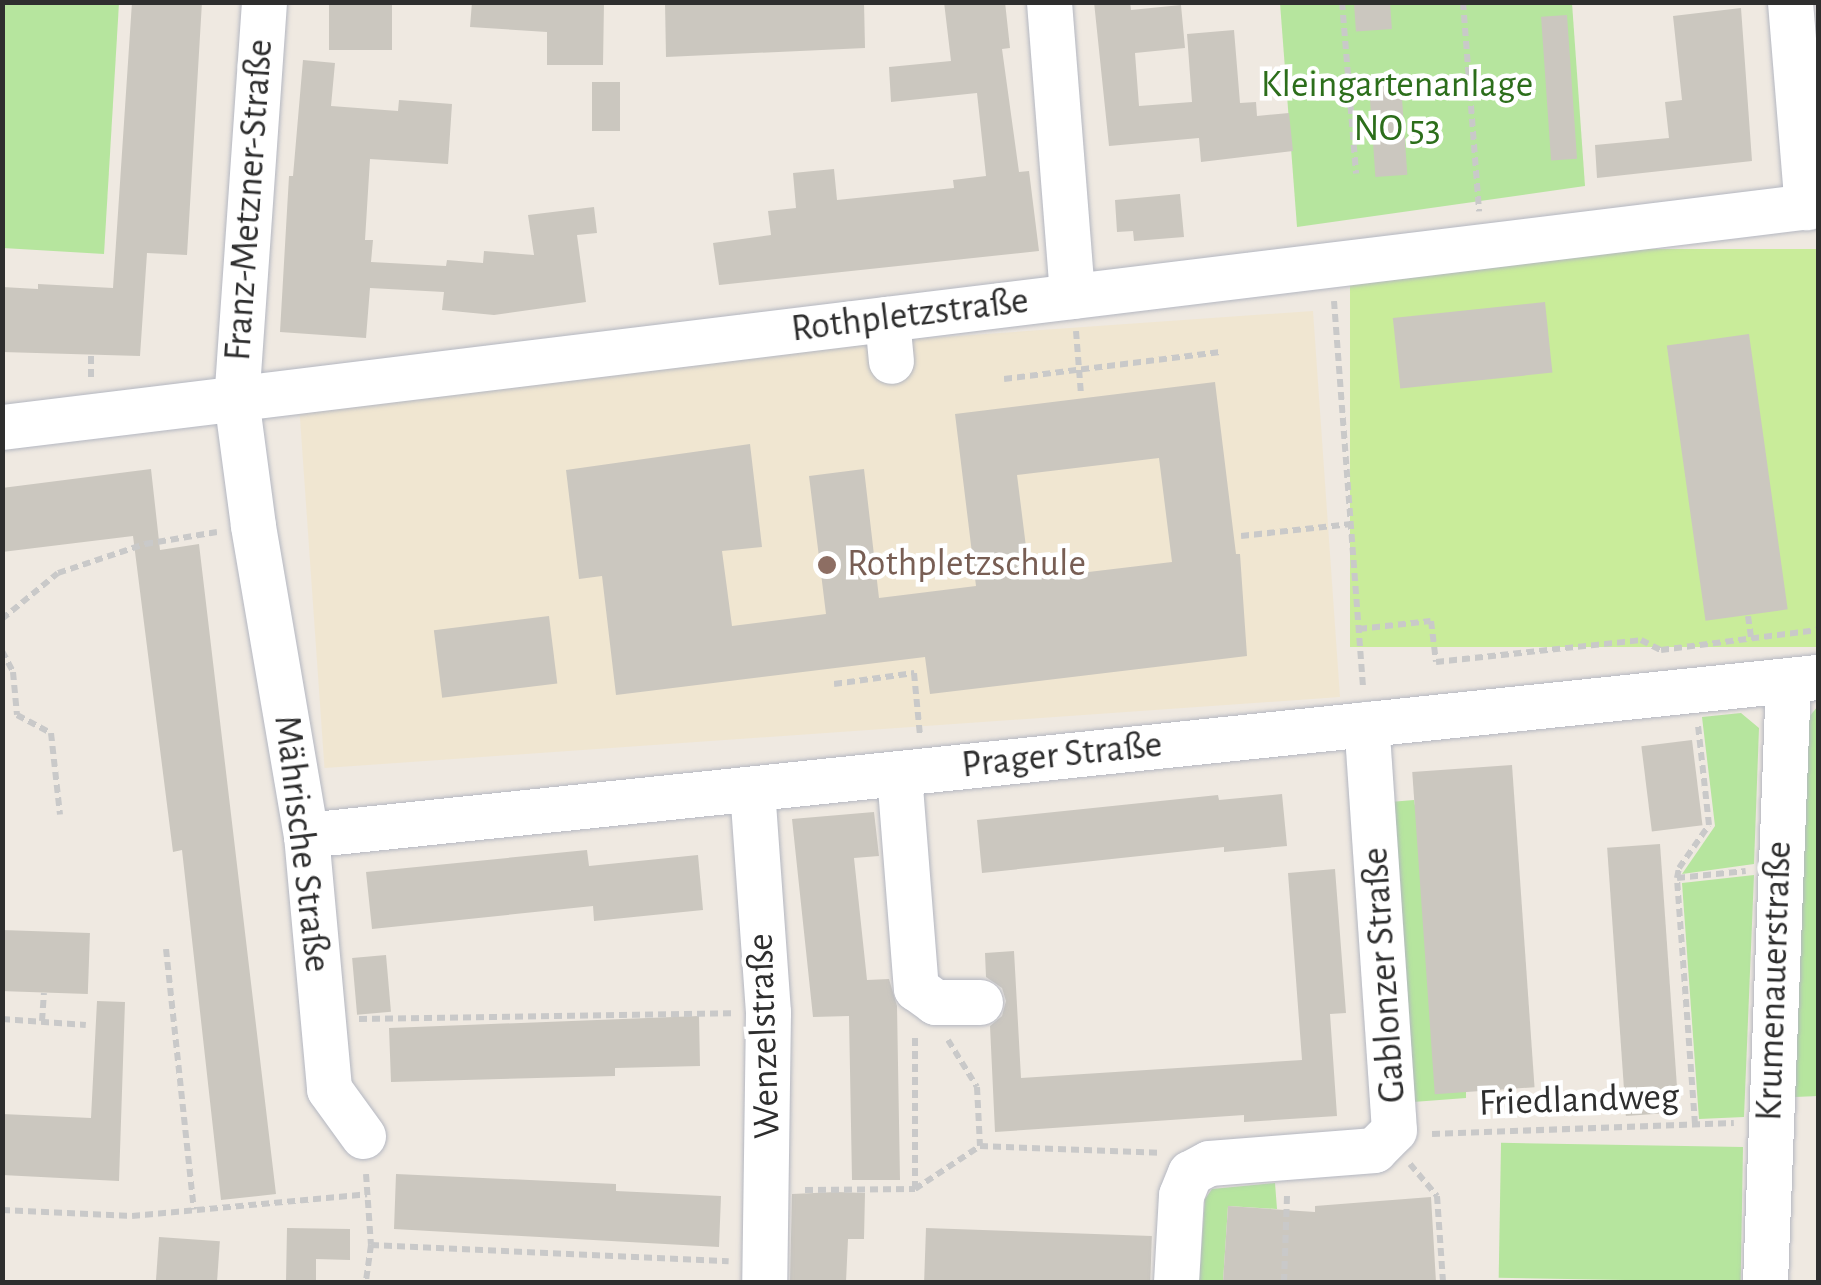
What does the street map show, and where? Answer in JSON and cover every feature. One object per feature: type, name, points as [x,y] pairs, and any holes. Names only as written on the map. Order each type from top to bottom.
[{"type":"street","name":"Franz-Metzner-Straße","points":[[236,398],[264,2]]},
{"type":"street","points":[[1048,2],[1072,296]]},
{"type":"street","points":[[1790,2],[1813,206]]},
{"type":"street","name":"Rothpletzstraße","points":[[2,426],[236,398],[889,340],[1072,296],[1813,206]]},
{"type":"street","name":"Mährische Straße","points":[[236,398],[253,526],[306,835],[330,1090],[364,1136]]},
{"type":"street","name":"Prager Straße","points":[[306,835],[1803,679]]},
{"type":"street","name":"Krumenauerstraße","points":[[1765,1282],[1780,863],[1803,679]]},
{"type":"street","name":"Gablonzer Straße","points":[[1190,1173],[1209,1164],[1374,1150],[1388,1139],[1396,1116],[1366,724]]},
{"type":"street","points":[[899,774],[916,988],[936,1002],[980,1002]]},
{"type":"street","name":"Wenzelstraße","points":[[752,789],[768,1012],[765,1273]]},
{"type":"street","points":[[1176,1282],[1181,1195],[1190,1173]]},
{"type":"path","points":[[1342,2],[1356,173]]},
{"type":"path","points":[[1463,2],[1482,246]]},
{"type":"path","points":[[1332,264],[1366,724]]},
{"type":"path","points":[[1072,296],[1081,394]]},
{"type":"path","points":[[1004,380],[1220,352]]},
{"type":"path","points":[[1241,536],[1351,524]]},
{"type":"path","points":[[2,619],[58,573],[145,544],[253,526]]},
{"type":"path","points":[[1359,629],[1431,622],[1436,662],[1640,640],[1661,650],[1818,630]]},
{"type":"path","points":[[2,651],[12,672],[17,715],[50,733],[60,815]]},
{"type":"path","points":[[834,684],[914,673],[919,726]]},
{"type":"path","points":[[1694,690],[1709,825],[1679,868],[1677,878],[1695,1124]]},
{"type":"path","points":[[1677,878],[1726,876],[1780,863]]},
{"type":"path","points":[[166,949],[194,1209]]},
{"type":"path","points":[[915,1189],[916,988]]},
{"type":"path","points":[[42,1022],[44,992]]},
{"type":"path","points":[[323,1020],[768,1012]]},
{"type":"path","points":[[2,1019],[86,1024]]},
{"type":"path","points":[[946,1038],[977,1088],[980,1146]]},
{"type":"path","name":"Friedlandweg","points":[[1388,1139],[1770,1122]]},
{"type":"path","points":[[364,1136],[371,1245],[366,1282]]},
{"type":"path","points":[[1388,1139],[1438,1196],[1443,1282]]},
{"type":"path","points":[[768,1190],[915,1189],[980,1146],[1167,1154],[1190,1173]]},
{"type":"path","points":[[1284,1157],[1288,1211],[1284,1282]]},
{"type":"path","points":[[2,1210],[132,1216],[367,1194]]},
{"type":"path","points":[[371,1245],[765,1273]]},
{"type":"shaded area","name":"Rothpletzschule","points":[[1313,311],[1340,697],[324,768],[297,382]]},
{"type":"green space","points":[[2,3],[119,3],[104,254],[3,248]]},
{"type":"green space","name":"Kleingartenanlage NO 53","points":[[1280,3],[1572,3],[1585,186],[1297,227]]},
{"type":"green space","points":[[1350,249],[1818,249],[1818,647],[1350,647]]},
{"type":"green space","points":[[1818,706],[1818,1096],[1795,1097],[1809,717]]},
{"type":"green space","points":[[1741,713],[1759,728],[1754,864],[1682,874],[1715,826],[1702,717]]},
{"type":"green space","points":[[1414,800],[1466,1098],[1413,1102],[1390,802]]},
{"type":"green space","points":[[1754,875],[1744,1117],[1699,1119],[1682,883]]},
{"type":"green space","points":[[1501,1143],[1743,1147],[1741,1282],[1499,1278]]},
{"type":"green space","points":[[1275,1183],[1277,1209],[1228,1206],[1223,1282],[1199,1282],[1205,1199],[1212,1189]]},
{"type":"building","points":[[132,2],[202,2],[187,255],[147,253],[140,356],[2,352],[2,287],[38,289],[38,284],[113,288]]},
{"type":"building","points":[[329,2],[392,2],[392,50],[329,50]]},
{"type":"building","points":[[472,2],[604,2],[603,65],[547,65],[547,32],[470,27]]},
{"type":"building","points":[[665,2],[864,2],[865,48],[666,57]]},
{"type":"building","points":[[944,2],[1005,2],[1010,48],[1002,49],[1019,172],[1029,171],[1039,251],[719,285],[713,243],[771,235],[768,211],[796,208],[793,173],[834,169],[837,200],[954,188],[953,180],[986,176],[977,93],[891,102],[889,67],[951,61]]},
{"type":"building","points":[[1094,2],[1130,2],[1131,10],[1181,5],[1185,48],[1135,53],[1139,106],[1192,102],[1187,34],[1234,30],[1240,103],[1256,102],[1257,116],[1289,113],[1293,151],[1201,162],[1199,138],[1109,146]]},
{"type":"building","points":[[1390,2],[1392,29],[1356,31],[1354,5]]},
{"type":"building","points":[[1741,8],[1752,161],[1597,178],[1595,145],[1669,138],[1665,102],[1682,100],[1673,16]]},
{"type":"building","points":[[1567,15],[1577,159],[1551,160],[1541,17]]},
{"type":"building","points":[[303,60],[335,63],[331,106],[398,111],[399,100],[452,104],[448,164],[370,159],[365,240],[373,240],[371,262],[446,266],[447,260],[483,263],[484,251],[534,255],[528,215],[594,207],[597,233],[577,235],[586,302],[494,315],[442,310],[444,292],[370,288],[366,338],[280,332],[289,176],[293,176]]},
{"type":"building","points":[[592,82],[620,82],[620,131],[592,131]]},
{"type":"building","points":[[1401,84],[1407,175],[1375,177],[1369,86]]},
{"type":"building","points":[[1180,194],[1184,237],[1134,241],[1133,231],[1117,232],[1115,200]]},
{"type":"building","points":[[1545,302],[1552,373],[1400,389],[1393,318]]},
{"type":"building","points":[[1749,334],[1788,609],[1705,621],[1667,346]]},
{"type":"building","points":[[1215,382],[1236,554],[1240,554],[1247,656],[930,694],[925,657],[616,695],[602,576],[579,579],[566,470],[750,444],[762,547],[722,551],[732,626],[826,614],[809,476],[864,469],[879,598],[976,586],[955,414]],"holes":[[[1159,458],[1172,562],[1030,579],[1017,475]]]},
{"type":"building","points":[[151,469],[160,550],[199,544],[276,1194],[221,1200],[182,850],[173,852],[133,536],[2,552],[2,488]]},
{"type":"building","points":[[549,616],[557,683],[442,698],[434,630]]},
{"type":"building","points":[[1692,740],[1702,825],[1652,832],[1641,746]]},
{"type":"building","points":[[1512,765],[1535,1087],[1435,1094],[1412,772]]},
{"type":"building","points":[[1282,794],[1287,846],[1224,852],[1224,847],[982,873],[977,820],[1218,795],[1219,800]]},
{"type":"building","points":[[874,812],[879,856],[854,858],[867,980],[889,979],[897,1006],[900,1180],[852,1180],[849,1016],[813,1017],[792,819]]},
{"type":"building","points":[[1660,844],[1679,1112],[1626,1116],[1607,848]]},
{"type":"building","points":[[587,850],[589,866],[698,855],[703,910],[594,921],[593,906],[372,929],[366,872]]},
{"type":"building","points":[[1335,869],[1346,1013],[1330,1014],[1337,1116],[1244,1122],[1244,1115],[995,1132],[990,1026],[1002,1016],[1006,1001],[1002,988],[986,977],[985,953],[1014,951],[1021,1078],[1302,1060],[1288,873]]},
{"type":"building","points":[[2,930],[90,933],[88,994],[2,991]]},
{"type":"building","points":[[386,955],[391,1012],[357,1015],[352,958]]},
{"type":"building","points":[[97,1001],[125,1002],[119,1181],[2,1175],[2,1114],[91,1118]]},
{"type":"building","points":[[699,1016],[700,1066],[615,1068],[615,1076],[391,1082],[389,1028]]},
{"type":"building","points":[[396,1174],[616,1184],[616,1191],[721,1196],[719,1247],[394,1229]]},
{"type":"building","points":[[865,1193],[864,1239],[848,1239],[846,1282],[790,1282],[792,1194]]},
{"type":"building","points":[[1431,1197],[1436,1282],[1223,1282],[1228,1206],[1315,1212],[1315,1206]]},
{"type":"building","points":[[287,1228],[350,1229],[350,1260],[316,1259],[316,1282],[286,1282]]},
{"type":"building","points":[[926,1228],[1152,1236],[1150,1282],[924,1282]]},
{"type":"building","points":[[159,1237],[220,1241],[217,1282],[156,1282]]},
{"type":"place","name":"Rothpletzschule","points":[[827,565]]}]
